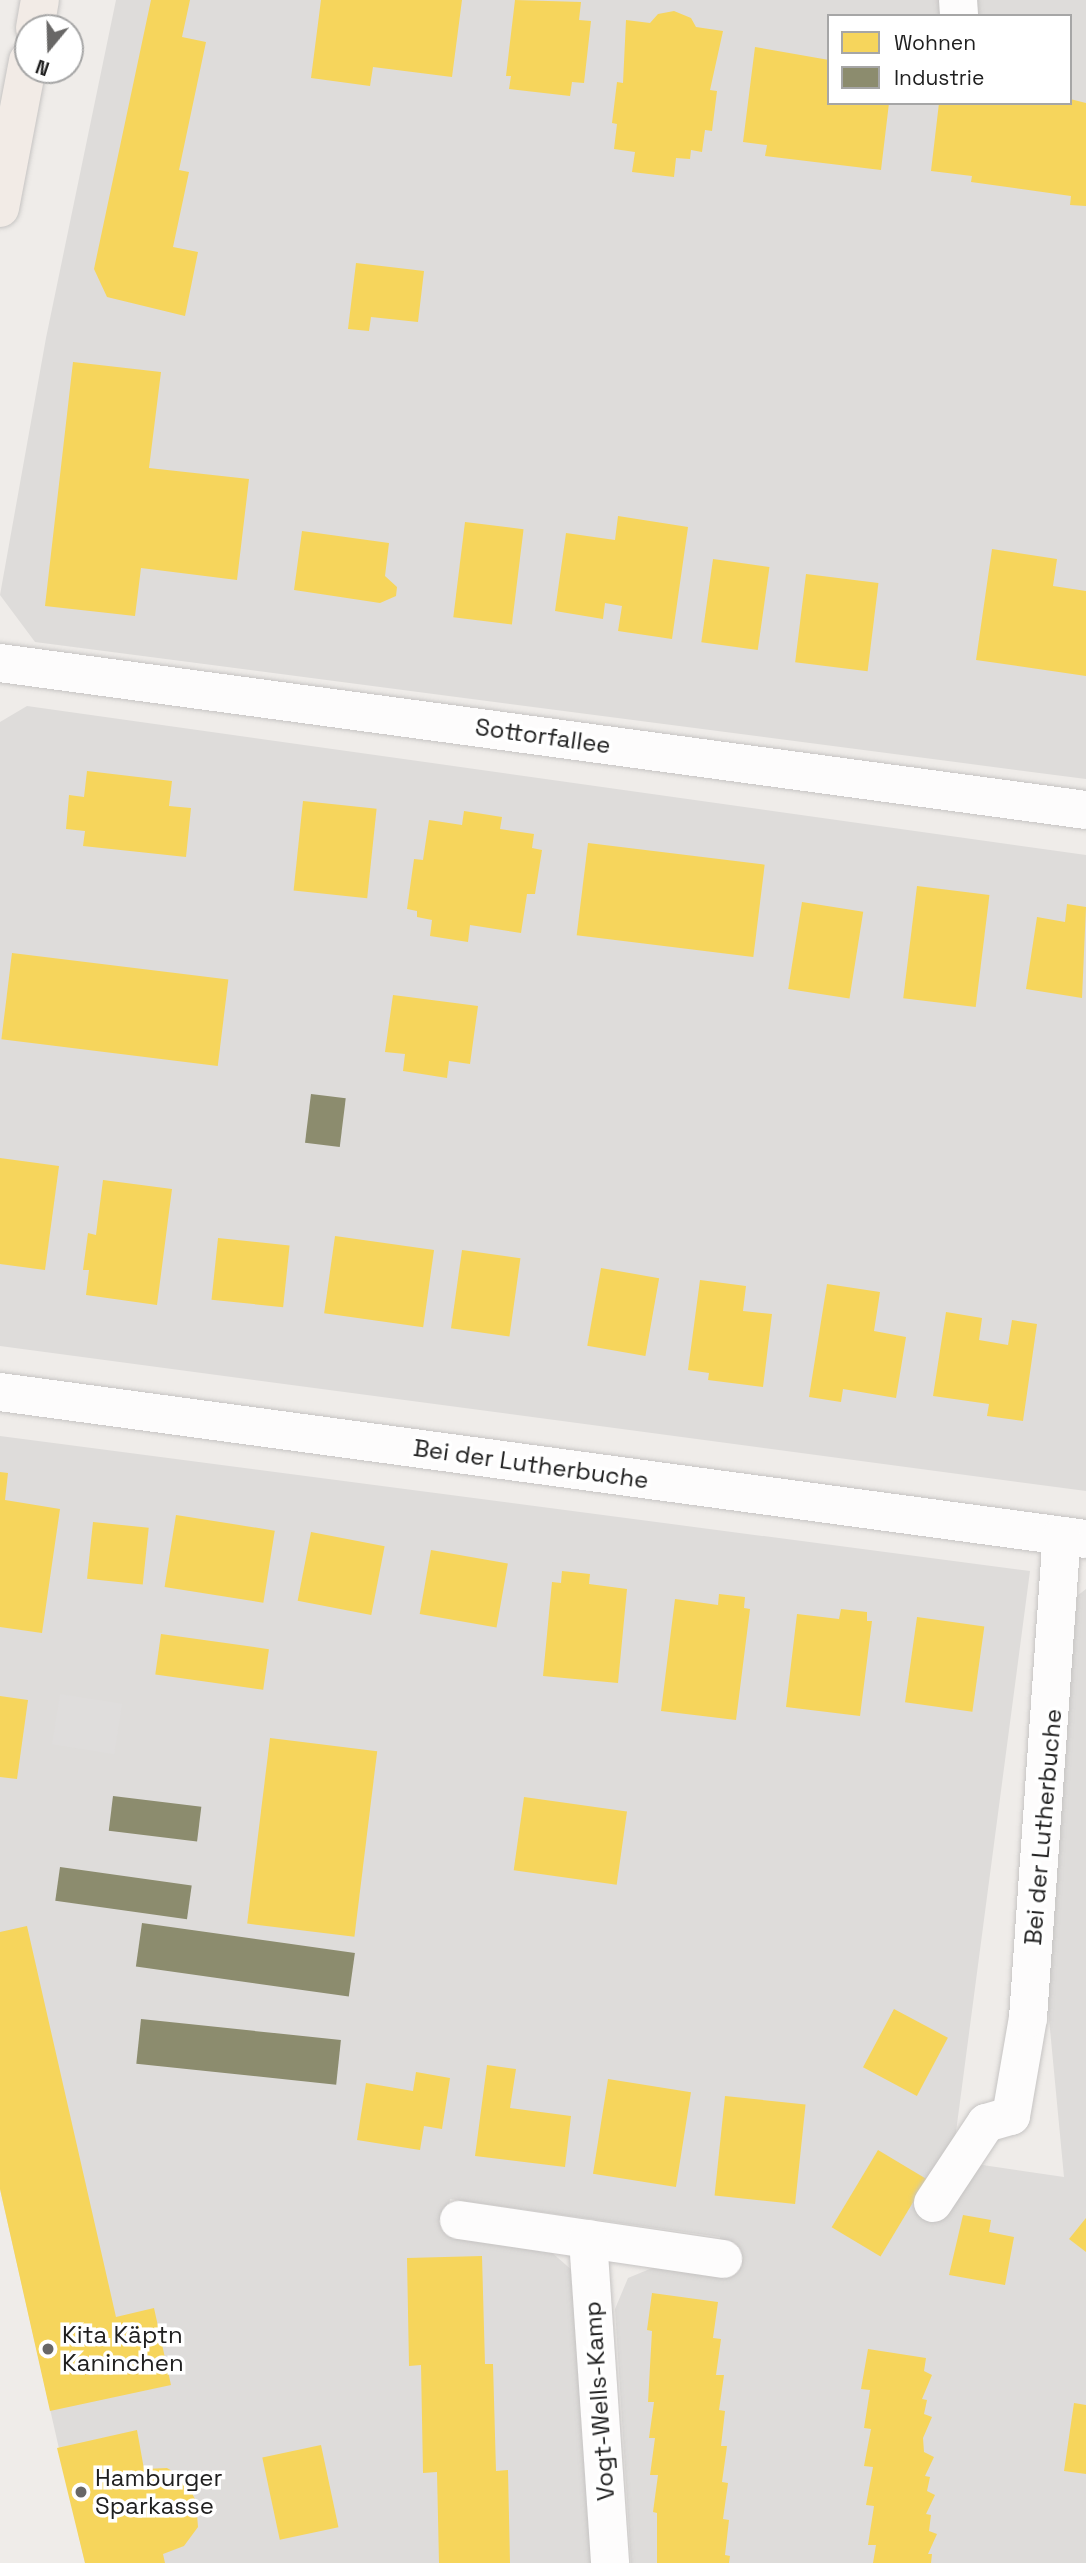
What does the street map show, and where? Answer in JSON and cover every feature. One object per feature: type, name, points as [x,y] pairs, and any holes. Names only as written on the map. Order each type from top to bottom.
[{"type":"main road","points":[[0,208],[24,84]]},
{"type":"street","name":"Sottorfallee","points":[[0,663],[1086,810]]},
{"type":"street","name":"Bei der Lutherbuche","points":[[0,1392],[1074,1537],[1028,2018],[1011,2116],[986,2123],[933,2203]]},
{"type":"street","points":[[459,2220],[723,2259]]},
{"type":"street","name":"Vogt-Wells-Kamp","points":[[589,2239],[610,2563]]},
{"type":"shaded area","points":[[116,0],[1086,0],[1086,779],[35,642],[0,595],[46,338]]},
{"type":"shaded area","points":[[27,706],[1086,855],[1086,1491],[0,1346],[0,722]]},
{"type":"shaded area","points":[[0,1436],[1030,1571],[954,2147],[969,2163],[1064,2177],[1046,1987],[1077,1596],[1086,1589],[1086,2563],[631,2563],[615,2309],[628,2278],[657,2266],[716,2274],[720,2237],[450,2199],[446,2233],[549,2250],[574,2272],[596,2563],[85,2563],[0,2189]]},
{"type":"shaded area","points":[[60,1694],[122,1704],[114,1754],[52,1744]]},
{"type":"building: Wohnen","points":[[151,0],[190,0],[182,37],[206,42],[179,170],[189,172],[173,247],[198,252],[185,316],[107,297],[94,269]]},
{"type":"building: Wohnen","points":[[321,0],[462,0],[452,77],[373,67],[370,86],[311,78]]},
{"type":"building: Wohnen","points":[[515,0],[581,2],[579,20],[591,21],[584,83],[572,82],[570,96],[509,89],[511,76],[506,76]]},
{"type":"building: Wohnen","points":[[674,11],[691,18],[696,27],[723,31],[710,90],[717,91],[712,131],[705,130],[702,152],[691,150],[690,159],[676,158],[674,177],[632,172],[635,152],[614,149],[617,124],[612,123],[617,82],[623,83],[626,20],[650,23],[658,14]]},
{"type":"building: Wohnen","points":[[755,47],[827,60],[827,105],[889,105],[881,170],[765,156],[767,145],[743,142]]},
{"type":"building: Wohnen","points":[[1072,100],[1086,103],[1086,206],[1070,205],[1071,196],[971,182],[972,176],[931,171],[939,105],[1072,105]]},
{"type":"building: Wohnen","points":[[356,263],[424,271],[418,322],[371,317],[369,331],[348,329]]},
{"type":"building: Wohnen","points":[[73,362],[161,372],[149,468],[249,479],[237,580],[141,568],[135,616],[45,606]]},
{"type":"building: Wohnen","points":[[618,516],[688,527],[672,639],[618,631],[622,606],[605,603],[603,619],[555,611],[566,533],[615,540]]},
{"type":"building: Wohnen","points":[[465,522],[524,529],[512,624],[453,617]]},
{"type":"building: Wohnen","points":[[302,531],[389,543],[385,576],[397,587],[396,596],[380,603],[294,590]]},
{"type":"building: Wohnen","points":[[992,549],[1057,559],[1053,586],[1086,591],[1086,676],[976,660]]},
{"type":"building: Wohnen","points":[[713,559],[769,567],[758,650],[701,642]]},
{"type":"building: Wohnen","points":[[806,574],[878,583],[868,671],[795,662]]},
{"type":"building: Wohnen","points":[[87,771],[172,781],[169,806],[191,808],[186,857],[83,846],[85,831],[66,829],[69,795],[84,797]]},
{"type":"building: Wohnen","points":[[303,801],[377,809],[367,898],[294,891]]},
{"type":"building: Wohnen","points":[[464,811],[502,817],[500,829],[534,834],[532,848],[542,850],[535,894],[527,894],[521,933],[470,925],[468,942],[430,936],[432,920],[417,917],[417,911],[407,909],[414,859],[423,860],[429,820],[462,825]]},
{"type":"building: Wohnen","points":[[588,843],[765,865],[753,957],[577,935]]},
{"type":"building: Wohnen","points":[[917,886],[989,895],[976,1007],[903,998]]},
{"type":"building: Wohnen","points":[[802,902],[863,912],[849,999],[788,989]]},
{"type":"building: Wohnen","points":[[1067,904],[1086,907],[1082,998],[1026,989],[1037,917],[1065,922]]},
{"type":"building: Wohnen","points":[[12,953],[228,980],[218,1066],[1,1039]]},
{"type":"building: Wohnen","points":[[393,995],[478,1006],[470,1064],[449,1061],[447,1078],[403,1071],[405,1054],[385,1052]]},
{"type":"building: Wohnen","points":[[0,1158],[59,1166],[45,1270],[0,1264]]},
{"type":"building: Wohnen","points":[[103,1180],[172,1189],[157,1305],[86,1295],[89,1270],[83,1270],[88,1233],[96,1235]]},
{"type":"building: Wohnen","points":[[335,1236],[434,1250],[423,1327],[324,1313]]},
{"type":"building: Wohnen","points":[[218,1238],[290,1246],[283,1307],[212,1300]]},
{"type":"building: Wohnen","points":[[462,1250],[520,1258],[509,1336],[451,1328]]},
{"type":"building: Wohnen","points":[[601,1268],[659,1278],[645,1356],[587,1346]]},
{"type":"building: Wohnen","points":[[700,1280],[746,1286],[743,1311],[772,1314],[763,1387],[708,1380],[709,1373],[688,1370]]},
{"type":"building: Wohnen","points":[[827,1284],[880,1292],[874,1331],[906,1337],[896,1398],[843,1389],[841,1402],[809,1397]]},
{"type":"building: Wohnen","points":[[946,1312],[982,1318],[979,1340],[1008,1345],[1012,1320],[1037,1324],[1023,1421],[987,1416],[989,1404],[933,1396]]},
{"type":"building: Wohnen","points":[[0,1472],[8,1473],[5,1500],[60,1509],[42,1633],[0,1627]]},
{"type":"building: Wohnen","points":[[176,1515],[275,1531],[263,1603],[165,1587]]},
{"type":"building: Wohnen","points":[[93,1522],[149,1528],[143,1585],[87,1579]]},
{"type":"building: Wohnen","points":[[311,1532],[385,1546],[371,1615],[298,1601]]},
{"type":"building: Wohnen","points":[[431,1550],[508,1564],[497,1628],[420,1614]]},
{"type":"building: Wohnen","points":[[562,1571],[590,1574],[589,1584],[627,1589],[618,1683],[543,1676],[552,1582],[561,1583]]},
{"type":"building: Wohnen","points":[[719,1594],[745,1597],[744,1608],[750,1609],[736,1720],[661,1711],[675,1599],[718,1605]]},
{"type":"building: Wohnen","points":[[841,1609],[867,1612],[867,1621],[872,1621],[860,1716],[786,1707],[797,1614],[839,1619]]},
{"type":"building: Wohnen","points":[[917,1617],[984,1626],[972,1712],[905,1702]]},
{"type":"building: Wohnen","points":[[161,1634],[269,1649],[263,1690],[155,1675]]},
{"type":"building: Wohnen","points":[[0,1696],[28,1700],[17,1779],[0,1777]]},
{"type":"building: Wohnen","points":[[270,1738],[377,1751],[354,1937],[247,1924]]},
{"type":"building: Wohnen","points":[[524,1797],[627,1811],[617,1885],[514,1870]]},
{"type":"building: Wohnen","points":[[27,1926],[116,2317],[154,2308],[171,2385],[50,2411],[0,2189],[0,1932]]},
{"type":"building: Wohnen","points":[[894,2009],[948,2038],[917,2096],[863,2067]]},
{"type":"building: Wohnen","points":[[487,2065],[516,2069],[510,2108],[571,2116],[565,2167],[475,2156]]},
{"type":"building: Wohnen","points":[[416,2072],[450,2078],[442,2129],[424,2126],[420,2150],[357,2140],[366,2083],[413,2091]]},
{"type":"building: Wohnen","points":[[608,2079],[691,2092],[676,2187],[593,2174]]},
{"type":"building: Wohnen","points":[[725,2096],[806,2104],[795,2204],[715,2195]]},
{"type":"building: Wohnen","points":[[878,2150],[927,2179],[881,2257],[832,2227]]},
{"type":"building: Wohnen","points":[[963,2215],[991,2220],[989,2232],[1014,2237],[1005,2285],[949,2275]]},
{"type":"building: Wohnen","points":[[1086,2218],[1086,2252],[1069,2239]]},
{"type":"building: Wohnen","points":[[482,2256],[485,2364],[493,2364],[496,2471],[508,2470],[510,2563],[439,2563],[437,2472],[423,2473],[421,2365],[409,2366],[407,2258]]},
{"type":"building: Wohnen","points":[[652,2293],[718,2302],[713,2338],[721,2339],[716,2375],[724,2375],[719,2410],[725,2411],[721,2446],[727,2446],[722,2482],[728,2483],[723,2519],[729,2520],[725,2555],[730,2556],[729,2563],[657,2563],[657,2513],[653,2512],[658,2475],[650,2475],[655,2438],[649,2438],[654,2402],[648,2402],[652,2331],[647,2330]]},
{"type":"building: Wohnen","points":[[868,2349],[926,2358],[924,2371],[932,2375],[922,2399],[927,2400],[924,2414],[932,2417],[923,2438],[924,2452],[934,2457],[925,2476],[930,2477],[927,2491],[935,2495],[926,2514],[931,2515],[929,2531],[937,2534],[928,2554],[932,2554],[931,2563],[873,2563],[876,2545],[868,2545],[874,2506],[866,2505],[873,2467],[864,2466],[871,2429],[864,2428],[870,2390],[861,2389]]},
{"type":"building: Wohnen","points":[[1074,2403],[1086,2405],[1086,2474],[1064,2471]]},
{"type":"building: Wohnen","points":[[137,2430],[144,2469],[167,2468],[184,2478],[196,2501],[198,2527],[184,2546],[163,2554],[165,2563],[85,2563],[57,2448]]},
{"type":"building: Wohnen","points":[[321,2445],[338,2527],[280,2540],[262,2457]]},
{"type":"building: Industrie","points":[[311,1094],[346,1098],[340,1147],[305,1143]]},
{"type":"building: Industrie","points":[[113,1796],[201,1807],[197,1842],[109,1831]]},
{"type":"building: Industrie","points":[[60,1867],[192,1886],[187,1919],[55,1901]]},
{"type":"building: Industrie","points":[[142,1923],[355,1953],[349,1996],[136,1967]]},
{"type":"building: Industrie","points":[[141,2019],[341,2040],[336,2085],[136,2064]]},
{"type":"place","name":"Kita Käptn Kaninchen","points":[[48,2349]]},
{"type":"place","name":"Hamburger Sparkasse","points":[[81,2492]]}]
